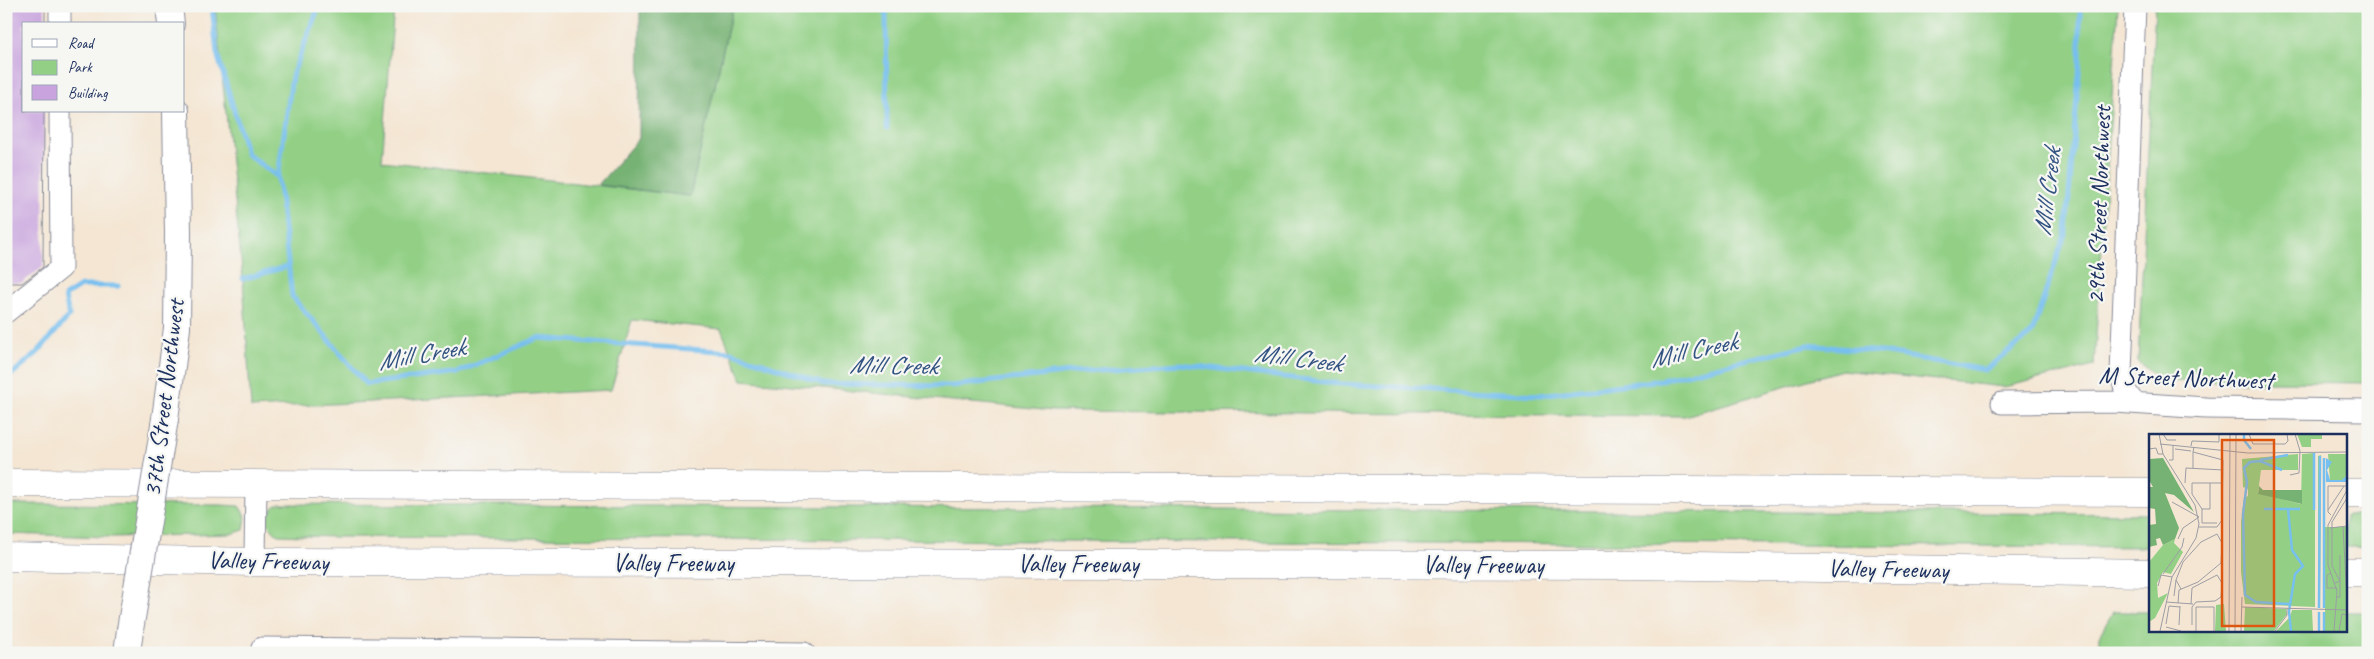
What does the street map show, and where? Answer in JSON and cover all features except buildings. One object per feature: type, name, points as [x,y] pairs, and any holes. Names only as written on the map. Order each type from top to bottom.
[{"type":"highway","points":[[6,483],[2149,492]]},
{"type":"highway","points":[[2346,493],[2368,493]]},
{"type":"highway","name":"Valley Freeway","points":[[6,557],[255,562],[1612,565],[2149,573]]},
{"type":"highway","points":[[2346,572],[2368,572]]},
{"type":"main road","points":[[170,6],[170,22]]},
{"type":"main road","name":"37th Street Northwest","points":[[129,641],[165,419],[177,328],[176,112]]},
{"type":"street","points":[[60,6],[60,22]]},
{"type":"street","name":"29th Street Northwest","points":[[2134,403],[2125,390],[2121,373],[2135,6]]},
{"type":"street","points":[[6,312],[61,268],[60,112]]},
{"type":"street","name":"M Street Northwest","points":[[2002,403],[2134,403],[2206,408],[2368,410]]},
{"type":"street","points":[[255,562],[256,483]]},
{"type":"street","points":[[261,653],[262,648],[385,651],[804,653]]},
{"type":"green space","points":[[215,6],[394,6],[382,161],[690,196],[733,6],[2118,6],[2094,366],[2004,387],[1842,370],[1685,416],[1053,411],[742,380],[721,329],[632,320],[611,390],[251,408],[243,279]]},
{"type":"green space","points":[[640,6],[733,6],[690,196],[598,185],[639,138]]},
{"type":"green space","points":[[2155,6],[2368,6],[2368,383],[2160,381],[2138,361]]},
{"type":"green space","points":[[6,504],[221,505],[239,506],[246,517],[244,530],[231,534],[112,537],[6,534]]},
{"type":"green space","points":[[280,504],[2149,514],[2149,547],[334,537],[278,535],[267,523],[274,507]]},
{"type":"green space","points":[[2346,515],[2368,515],[2368,547],[2346,547]]},
{"type":"green space","points":[[2113,612],[2149,612],[2149,632],[2346,632],[2346,612],[2368,612],[2368,653],[2099,653],[2099,636]]},
{"type":"waterway","points":[[212,6],[217,53],[247,154],[278,177]]},
{"type":"waterway","name":"Mill Creek","points":[[319,6],[292,76],[278,177],[292,296],[366,384],[459,372],[538,338],[731,352],[824,384],[952,386],[1071,372],[1180,364],[1341,384],[1540,395],[1661,380],[1808,345],[1881,352],[1985,370],[2032,333],[2066,231],[2080,62],[2080,6]]},
{"type":"waterway","points":[[886,6],[887,128]]},
{"type":"waterway","points":[[243,279],[289,266]]},
{"type":"waterway","name":"Mill Creek","points":[[6,379],[37,353],[69,316],[65,296],[81,286],[118,286]]}]
